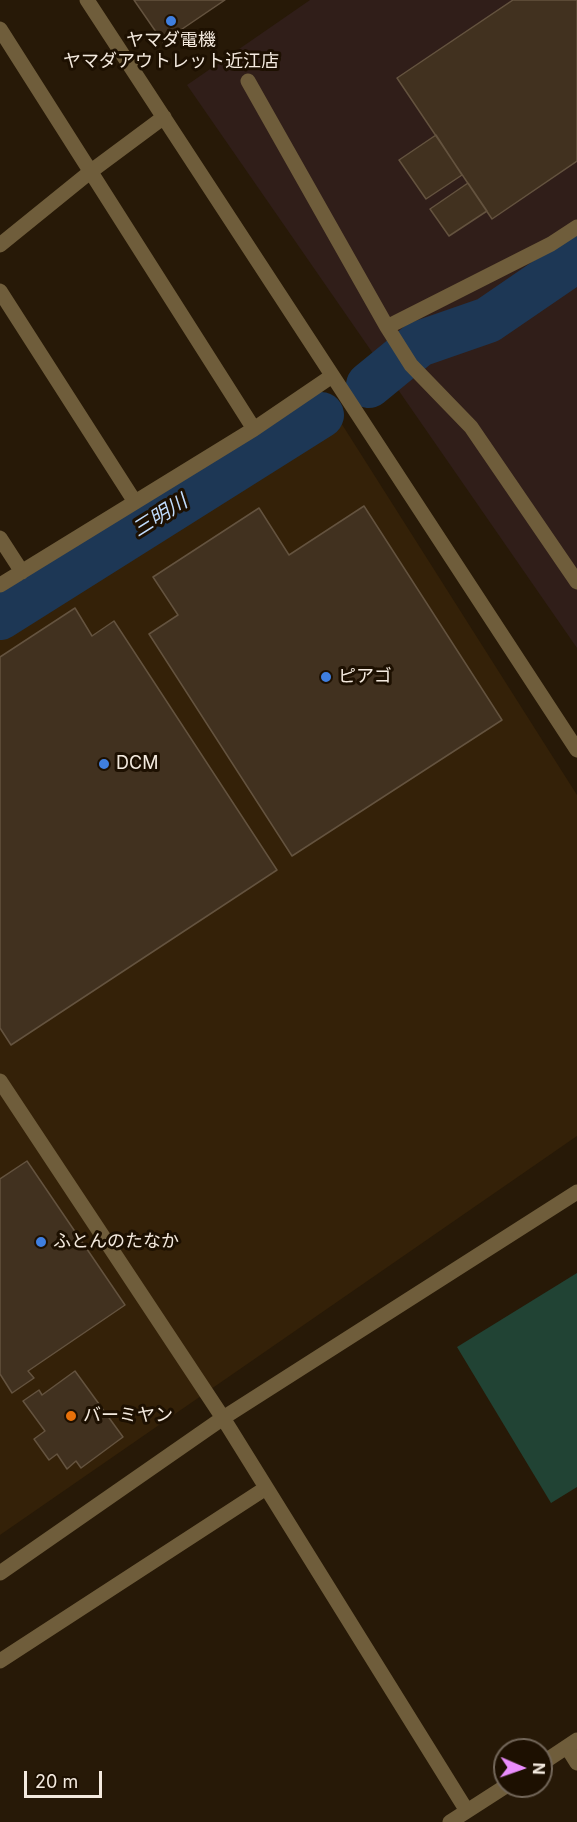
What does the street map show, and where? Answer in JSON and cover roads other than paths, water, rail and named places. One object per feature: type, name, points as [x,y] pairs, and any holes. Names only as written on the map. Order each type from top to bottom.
[{"type":"street","points":[[87,0],[577,748]]},
{"type":"street","points":[[0,28],[254,429]]},
{"type":"street","points":[[248,81],[387,327],[411,365],[471,428],[577,582]]},
{"type":"street","points":[[0,245],[90,172],[164,117]]},
{"type":"street","points":[[387,327],[551,244],[577,227]]},
{"type":"street","points":[[0,291],[135,502]]},
{"type":"street","points":[[0,585],[254,429],[333,376]]},
{"type":"street","points":[[0,538],[22,572]]},
{"type":"street","points":[[0,1081],[223,1419],[467,1811]]},
{"type":"street","points":[[0,1574],[223,1419],[577,1192]]},
{"type":"street","points":[[0,1661],[266,1488]]},
{"type":"street","points":[[553,1756],[572,1744],[577,1763]]},
{"type":"street","points":[[450,1822],[493,1794]]},
{"type":"waterway","name":"三明川","points":[[369,385],[419,344],[488,320],[577,259]]},
{"type":"waterway","name":"三明川","points":[[0,617],[321,415]]},
{"type":"place","name":"ヤマダ電機 ヤマダアウトレット近江店","points":[[171,21]]},
{"type":"place","name":"ピアゴ","points":[[326,677]]},
{"type":"place","name":"DCM","points":[[104,764]]},
{"type":"place","name":"ふとんのたなか","points":[[41,1242]]},
{"type":"place","name":"バーミヤン","points":[[71,1416]]}]
